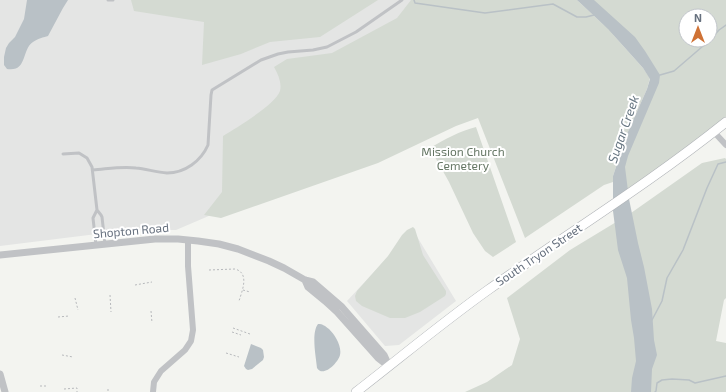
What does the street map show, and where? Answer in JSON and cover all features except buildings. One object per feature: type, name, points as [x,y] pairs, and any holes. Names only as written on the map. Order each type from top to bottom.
[{"type":"main road","name":"South Tryon Street","points":[[356,392],[487,290],[639,187],[726,122]]},
{"type":"street","points":[[714,132],[726,145]]},
{"type":"street","name":"Shopton Road","points":[[0,255],[155,239],[178,239],[219,244],[269,261],[305,280],[313,282],[342,308],[384,355],[389,366]]},
{"type":"street","points":[[153,392],[154,382],[161,371],[185,350],[191,341],[193,330],[188,266],[188,240]]},
{"type":"street","points":[[0,374],[4,392]]},
{"type":"lane","points":[[108,0],[113,0]]},
{"type":"lane","points":[[93,170],[129,168],[168,173],[189,166],[202,156],[208,145],[212,90],[261,60],[283,53],[327,47],[356,32],[402,0]]},
{"type":"lane","points":[[63,154],[79,154],[87,158],[93,170],[97,210],[93,218],[96,245]]},
{"type":"lane","points":[[97,210],[102,217],[105,244]]},
{"type":"path","points":[[209,270],[237,269],[242,273],[244,280],[239,301]]},
{"type":"path","points":[[135,285],[152,282]]},
{"type":"path","points":[[242,290],[250,292]]},
{"type":"path","points":[[110,295],[111,312]]},
{"type":"path","points":[[75,298],[78,310]]},
{"type":"path","points":[[150,311],[152,323]]},
{"type":"path","points":[[58,317],[70,316]]},
{"type":"path","points":[[233,328],[250,334]]},
{"type":"path","points":[[232,332],[241,335]]},
{"type":"path","points":[[226,353],[239,357]]},
{"type":"path","points":[[62,355],[73,357]]},
{"type":"path","points":[[40,386],[48,386]]},
{"type":"path","points":[[64,389],[77,388],[77,392]]},
{"type":"shaded area","points":[[0,0],[580,0],[515,85],[176,230],[113,232],[0,246]]},
{"type":"shaded area","points":[[27,0],[68,0],[48,36],[36,40],[29,46],[21,64],[18,67],[14,69],[7,69],[4,65],[6,48],[15,37],[24,19]]},
{"type":"shaded area","points":[[577,0],[594,0],[635,37],[660,75],[659,83],[628,156],[625,167],[629,199],[652,309],[654,340],[657,355],[652,369],[651,392],[631,392],[632,378],[636,361],[634,338],[627,278],[618,250],[613,211],[613,176],[627,134],[650,79],[643,68],[608,29]]},
{"type":"shaded area","points":[[413,230],[456,301],[399,345],[385,346],[347,301]]},
{"type":"shaded area","points":[[318,324],[324,325],[331,331],[336,337],[340,348],[339,358],[330,368],[323,371],[320,371],[317,368],[315,352],[314,339]]},
{"type":"shaded area","points":[[251,344],[263,350],[264,357],[263,360],[252,369],[248,370],[244,366]]},
{"type":"green space","points":[[131,0],[378,0],[320,37],[270,42],[241,54],[202,65],[204,22],[134,11]]},
{"type":"green space","points":[[411,0],[577,0],[608,29],[650,78],[647,89],[627,134],[613,176],[613,182],[604,185],[525,238],[478,118],[456,126],[378,163],[221,218],[204,215],[222,192],[223,136],[254,116],[277,97],[280,91],[280,82],[274,67],[287,59],[332,53],[397,18]]},
{"type":"green space","points":[[580,0],[726,0],[726,122],[623,198],[622,166],[654,77]]},
{"type":"green space","name":"Mission Church Cemetery","points":[[476,127],[516,242],[493,257],[485,251],[473,233],[449,182],[430,148],[441,141]]},
{"type":"green space","points":[[725,158],[726,298],[724,300],[716,341],[726,343],[726,392],[465,392],[487,382],[512,365],[520,339],[507,298],[570,250],[631,213],[702,163]]},
{"type":"green space","points":[[413,227],[415,229],[423,255],[446,291],[445,296],[420,312],[405,318],[390,318],[362,306],[356,301],[355,296],[357,291],[388,256],[402,235]]},
{"type":"waterway","points":[[414,0],[415,3],[485,13],[553,4],[577,17],[594,15]]},
{"type":"waterway","points":[[718,31],[726,25]]},
{"type":"waterway","points":[[660,75],[674,71],[701,48]]},
{"type":"waterway","points":[[652,320],[662,301],[667,278],[683,250],[718,164],[726,162]]},
{"type":"waterway","points":[[655,392],[657,383],[662,380],[689,380],[695,383],[726,376]]},
{"type":"water label","name":"Sugar Creek","points":[[623,129]]}]
